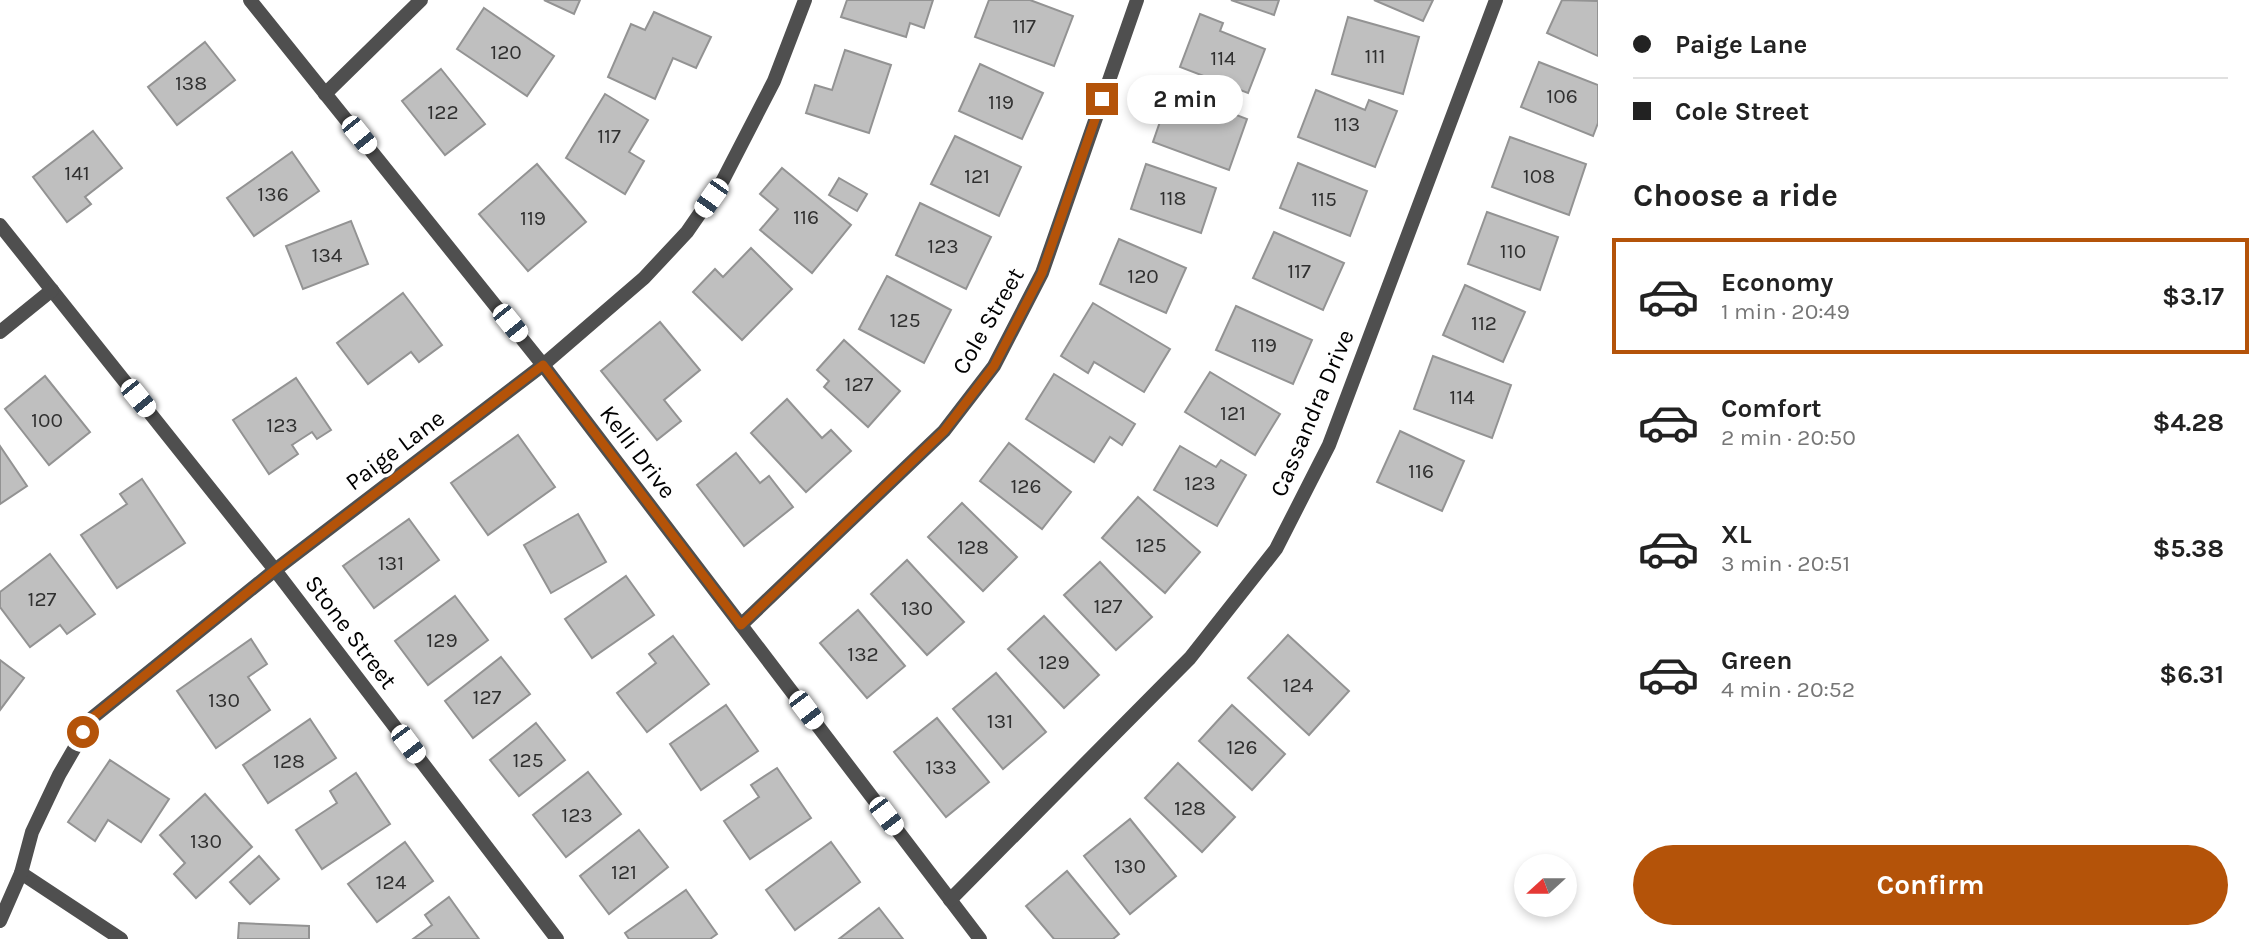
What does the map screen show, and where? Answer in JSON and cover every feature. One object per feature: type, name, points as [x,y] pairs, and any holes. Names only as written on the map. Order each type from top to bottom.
[{"type":"street","name":"Kelli Drive","points":[[250,0],[543,365],[979,939]]},
{"type":"street","points":[[326,94],[421,0]]},
{"type":"street","name":"Paige Lane","points":[[0,921],[20,873],[32,832],[58,775],[92,718],[275,570],[543,365],[644,278],[687,232],[723,180],[774,81],[805,0]]},
{"type":"street","name":"Cole Street","points":[[741,625],[944,431],[994,366],[1042,273],[1137,0]]},
{"type":"street","name":"Cassandra Drive","points":[[950,900],[1190,658],[1276,549],[1329,445],[1496,0]]},
{"type":"street","name":"Stone Street","points":[[0,225],[275,570],[558,939]]},
{"type":"street","points":[[0,331],[52,290]]},
{"type":"street","points":[[20,873],[121,939]]},
{"type":"building","points":[[544,0],[580,0],[574,14]]},
{"type":"building","points":[[847,0],[933,0],[924,28],[910,23],[906,37],[841,17]]},
{"type":"building","points":[[989,0],[1030,0],[1073,16],[1054,66],[975,37]]},
{"type":"building","points":[[1231,0],[1279,0],[1274,15]]},
{"type":"building","points":[[1374,0],[1433,0],[1423,21]]},
{"type":"building","points":[[1562,0],[1598,1],[1598,56],[1547,33]]},
{"type":"building","points":[[484,8],[554,56],[527,96],[457,49]]},
{"type":"building","points":[[654,12],[711,37],[696,68],[673,58],[655,99],[608,77],[631,24],[645,30]]},
{"type":"building","points":[[1200,14],[1223,23],[1220,31],[1265,49],[1248,93],[1180,67]]},
{"type":"building","points":[[1348,17],[1419,37],[1403,94],[1332,74]]},
{"type":"building","points":[[205,42],[235,80],[177,125],[148,87]]},
{"type":"building","points":[[845,50],[891,65],[869,133],[806,113],[815,85],[832,90]]},
{"type":"building","points":[[1539,62],[1598,85],[1598,123],[1593,136],[1521,107]]},
{"type":"building","points":[[980,64],[1043,93],[1022,139],[959,111]]},
{"type":"building","points":[[441,69],[485,124],[445,155],[402,101]]},
{"type":"building","points":[[1171,90],[1247,119],[1229,170],[1153,142]]},
{"type":"building","points":[[1316,90],[1365,110],[1369,100],[1397,111],[1375,167],[1298,137]]},
{"type":"building","points":[[605,94],[648,120],[629,152],[644,161],[625,194],[566,158]]},
{"type":"building","points":[[93,131],[122,168],[85,197],[91,204],[67,222],[33,177]]},
{"type":"building","points":[[955,136],[1021,167],[999,216],[931,184]]},
{"type":"building","points":[[1510,137],[1586,164],[1569,215],[1492,187]]},
{"type":"building","points":[[292,152],[319,191],[254,236],[227,198]]},
{"type":"building","points":[[1298,163],[1367,191],[1350,236],[1280,208]]},
{"type":"building","points":[[537,164],[586,222],[528,271],[479,214]]},
{"type":"building","points":[[1146,164],[1216,188],[1201,233],[1131,209]]},
{"type":"building","points":[[782,168],[851,225],[812,273],[760,230],[778,209],[760,194]]},
{"type":"building","points":[[839,178],[867,194],[857,211],[829,195]]},
{"type":"building","points":[[920,203],[991,237],[966,289],[896,255]]},
{"type":"building","points":[[1487,212],[1558,237],[1540,290],[1468,264]]},
{"type":"building","points":[[351,221],[368,264],[303,289],[286,246]]},
{"type":"building","points":[[1274,232],[1344,263],[1323,310],[1253,278]]},
{"type":"building","points":[[1119,239],[1186,268],[1166,313],[1100,284]]},
{"type":"building","points":[[751,248],[792,289],[742,340],[693,292],[715,269],[723,277]]},
{"type":"building","points":[[887,276],[951,310],[924,363],[859,329]]},
{"type":"building","points":[[1465,285],[1525,312],[1503,362],[1443,335]]},
{"type":"building","points":[[403,293],[442,345],[419,362],[411,352],[368,384],[337,343]]},
{"type":"building","points":[[1093,303],[1170,349],[1144,392],[1094,362],[1088,373],[1061,356]]},
{"type":"building","points":[[1236,306],[1312,340],[1293,384],[1216,350]]},
{"type":"building","points":[[660,322],[700,370],[664,400],[681,421],[657,440],[601,371]]},
{"type":"building","points":[[844,340],[900,391],[868,427],[824,387],[829,381],[817,370]]},
{"type":"building","points":[[1433,356],[1511,385],[1492,438],[1414,409]]},
{"type":"building","points":[[1210,372],[1280,414],[1255,455],[1185,412]]},
{"type":"building","points":[[1054,374],[1135,424],[1122,445],[1110,437],[1094,462],[1026,419]]},
{"type":"building","points":[[45,376],[90,432],[49,465],[5,409]]},
{"type":"building","points":[[296,378],[331,430],[317,439],[312,432],[292,445],[298,454],[269,474],[233,420]]},
{"type":"building","points":[[787,399],[822,438],[831,430],[851,451],[806,492],[751,433]]},
{"type":"building","points":[[1400,431],[1464,461],[1442,511],[1377,482]]},
{"type":"building","points":[[518,435],[555,487],[488,535],[451,483]]},
{"type":"building","points":[[1009,443],[1071,492],[1042,529],[980,481]]},
{"type":"building","points":[[0,446],[27,486],[0,504]]},
{"type":"building","points":[[1180,446],[1216,467],[1221,460],[1246,475],[1217,526],[1154,490]]},
{"type":"building","points":[[736,453],[760,483],[769,476],[793,507],[744,546],[697,485]]},
{"type":"building","points":[[142,479],[185,543],[117,588],[81,535],[127,504],[120,494]]},
{"type":"building","points":[[1138,497],[1200,552],[1165,593],[1102,538]]},
{"type":"building","points":[[962,503],[1017,557],[983,591],[928,537]]},
{"type":"building","points":[[578,514],[606,562],[551,593],[524,545]]},
{"type":"building","points":[[409,519],[439,560],[374,608],[343,566]]},
{"type":"building","points":[[50,554],[95,614],[67,634],[60,625],[30,647],[0,607],[0,592]]},
{"type":"building","points":[[907,560],[964,622],[927,655],[871,594]]},
{"type":"building","points":[[1100,562],[1152,617],[1116,650],[1064,595]]},
{"type":"building","points":[[626,576],[654,615],[592,658],[565,619]]},
{"type":"building","points":[[455,596],[488,640],[428,685],[395,641]]},
{"type":"building","points":[[858,610],[905,666],[867,698],[820,643]]},
{"type":"building","points":[[1044,616],[1099,675],[1064,708],[1008,649]]},
{"type":"building","points":[[1288,635],[1349,691],[1309,735],[1248,678]]},
{"type":"building","points":[[673,636],[709,684],[647,732],[617,693],[656,663],[649,654]]},
{"type":"building","points":[[251,639],[267,664],[248,677],[270,710],[216,748],[177,691]]},
{"type":"building","points":[[501,657],[530,694],[473,738],[445,701]]},
{"type":"building","points":[[0,660],[24,678],[0,710]]},
{"type":"building","points":[[996,673],[1046,732],[1003,769],[953,709]]},
{"type":"building","points":[[726,705],[758,751],[701,790],[670,744]]},
{"type":"building","points":[[1232,705],[1285,754],[1252,790],[1199,741]]},
{"type":"building","points":[[937,718],[989,782],[946,817],[894,752]]},
{"type":"building","points":[[310,719],[336,758],[268,803],[243,765]]},
{"type":"building","points":[[536,723],[565,760],[519,796],[490,760]]},
{"type":"building","points":[[110,760],[169,799],[141,842],[108,820],[95,841],[68,822]]},
{"type":"building","points":[[1178,763],[1235,817],[1202,852],[1145,798]]},
{"type":"building","points":[[777,768],[811,818],[750,859],[724,821],[759,797],[751,785]]},
{"type":"building","points":[[588,772],[621,814],[566,857],[533,815]]},
{"type":"building","points":[[356,773],[390,824],[322,869],[296,830],[337,803],[330,791]]},
{"type":"building","points":[[205,794],[252,847],[196,898],[174,874],[185,863],[160,835]]},
{"type":"building","points":[[1130,819],[1176,876],[1130,914],[1084,856]]},
{"type":"building","points":[[639,830],[668,867],[609,914],[580,876]]},
{"type":"building","points":[[405,842],[433,881],[377,922],[348,884]]},
{"type":"building","points":[[831,842],[860,882],[795,930],[766,890]]},
{"type":"building","points":[[259,856],[279,879],[250,904],[230,882]]},
{"type":"building","points":[[1067,871],[1119,934],[1113,939],[1054,939],[1026,906]]},
{"type":"building","points":[[686,890],[717,934],[710,939],[629,939],[625,933]]},
{"type":"building","points":[[449,897],[479,939],[413,939],[432,925],[425,915]]},
{"type":"building","points":[[879,908],[903,939],[839,939]]},
{"type":"building","points":[[239,923],[309,926],[309,939],[238,939]]},
{"type":"route","points":[[83,732],[92,718],[275,570],[543,365],[741,625],[944,431],[994,366],[1042,273],[1102,99]]}]
